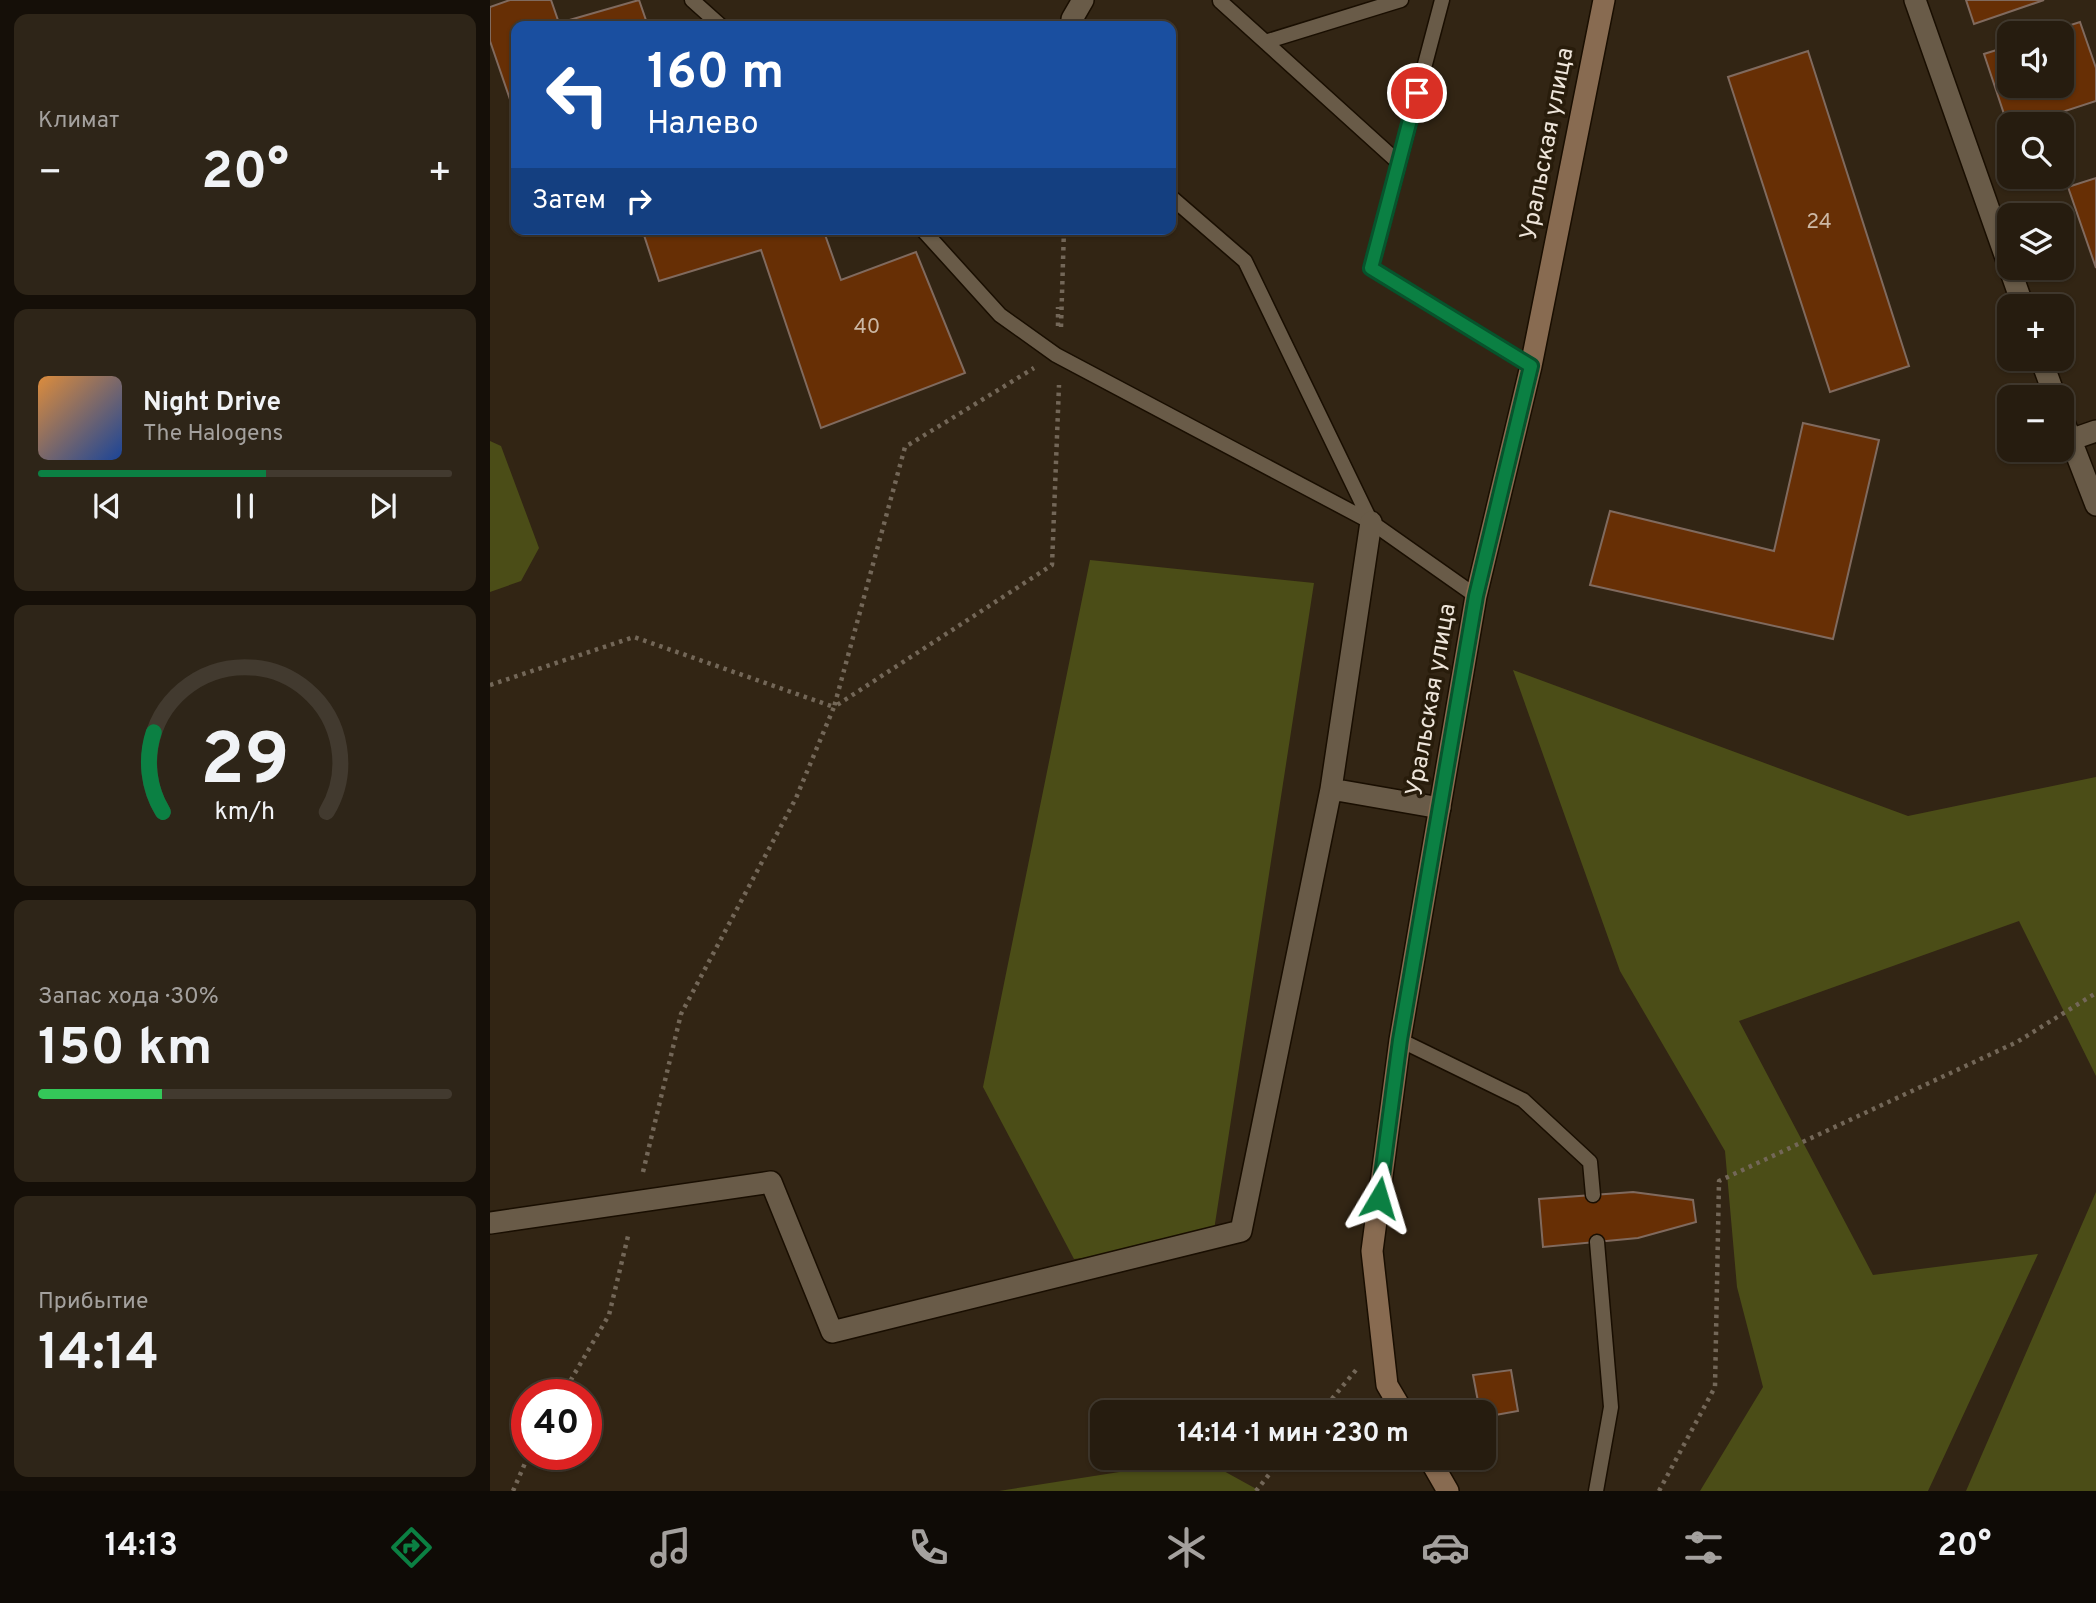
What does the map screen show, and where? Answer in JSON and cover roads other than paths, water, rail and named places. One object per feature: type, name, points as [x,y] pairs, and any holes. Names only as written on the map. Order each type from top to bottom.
[{"type":"street","points":[[1072,19],[1083,0]]},
{"type":"street","name":"Уральская улица","points":[[1396,1400],[1387,1385],[1372,1251],[1400,1040],[1476,596],[1531,366],[1604,0]]},
{"type":"street","points":[[1915,0],[2019,294]]},
{"type":"street","points":[[2074,439],[2096,431]]},
{"type":"street","points":[[2074,450],[2096,505]]},
{"type":"street","points":[[490,1223],[771,1182],[832,1332],[1241,1231],[1331,789],[1371,522]]},
{"type":"street","points":[[1331,789],[1440,808]]},
{"type":"street","points":[[1436,1470],[1448,1491]]},
{"type":"lane","points":[[692,0],[715,21]]},
{"type":"lane","points":[[1265,42],[1401,0]]},
{"type":"lane","points":[[1442,0],[1371,268],[1531,366]]},
{"type":"lane","points":[[1220,1],[1399,163]]},
{"type":"lane","points":[[1176,201],[1245,261],[1371,522]]},
{"type":"lane","points":[[927,235],[1000,315],[1058,355],[1371,522],[1476,596]]},
{"type":"lane","points":[[1400,1040],[1523,1100],[1590,1162],[1593,1195]]},
{"type":"lane","points":[[1596,1491],[1611,1407],[1597,1242]]}]
